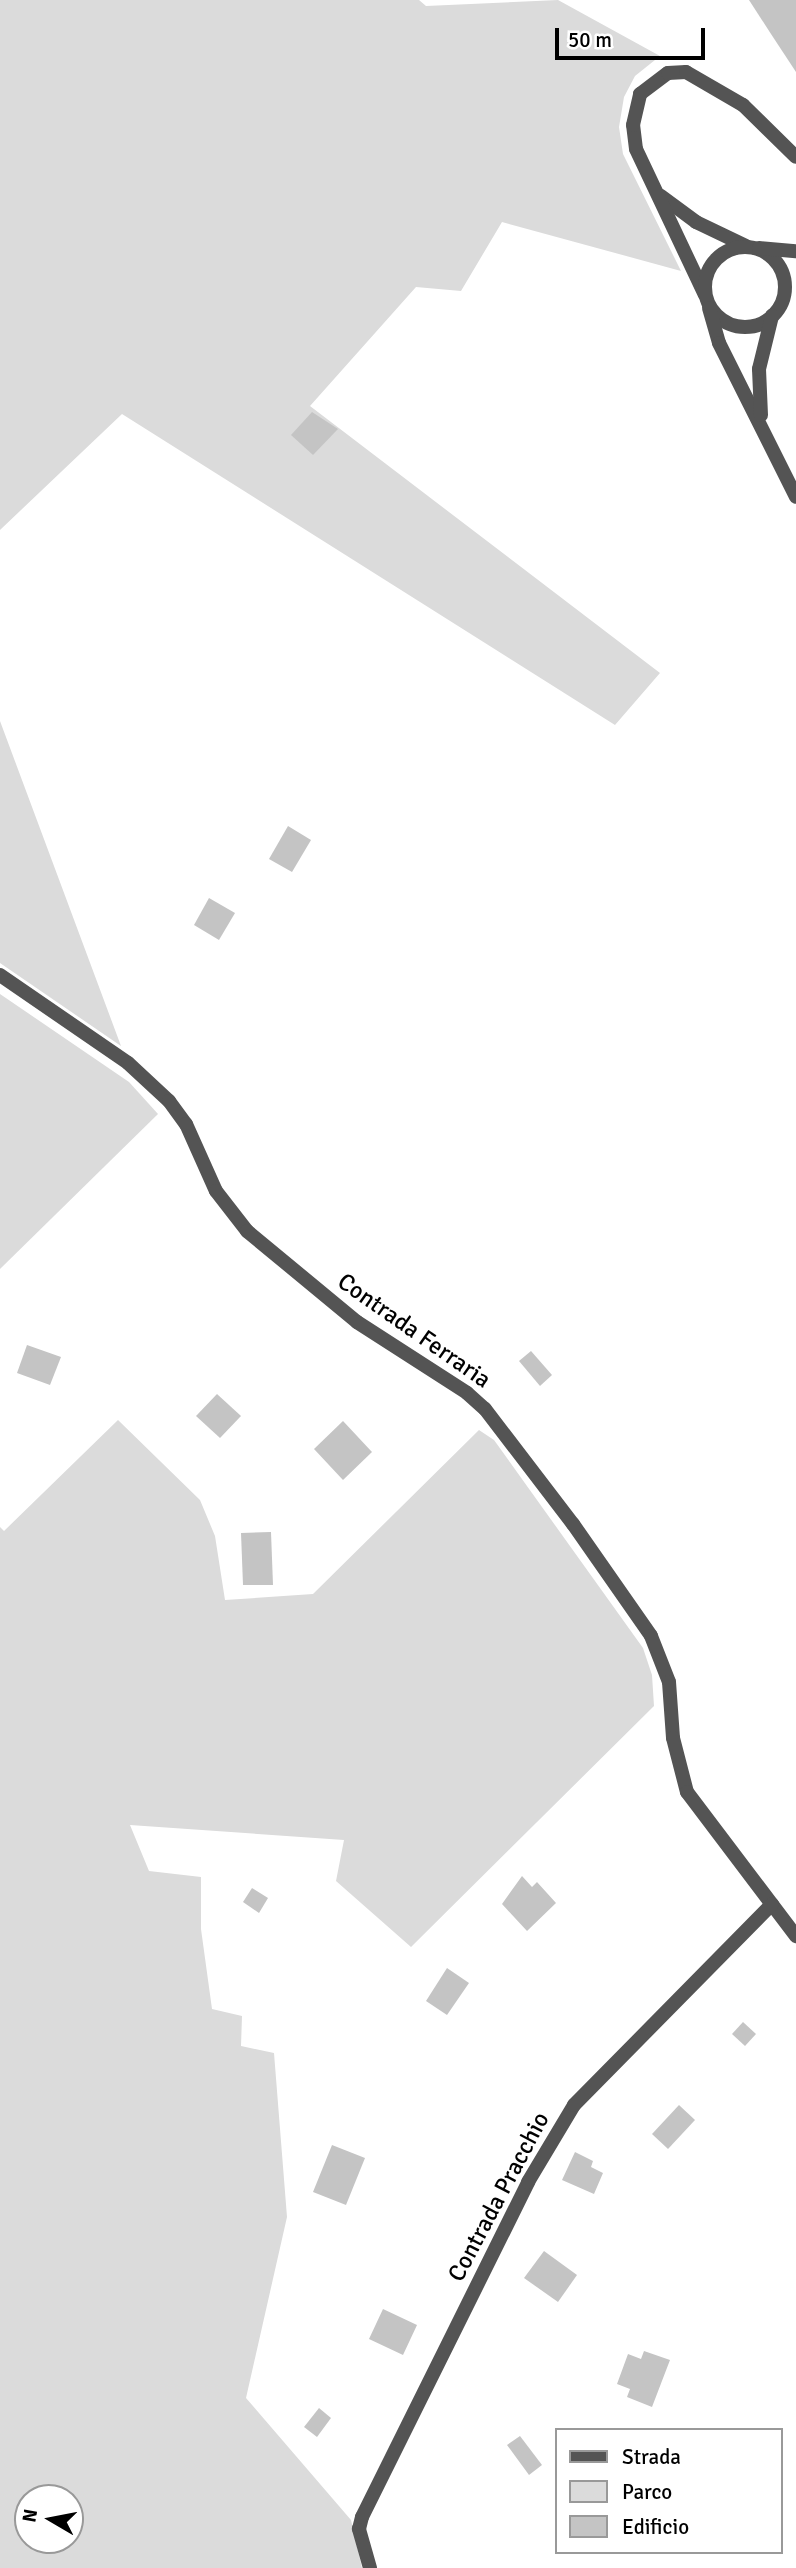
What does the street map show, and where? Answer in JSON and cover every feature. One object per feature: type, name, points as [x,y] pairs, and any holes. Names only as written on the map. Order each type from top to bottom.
[{"type":"street","points":[[796,157],[743,105],[713,83],[686,72],[668,73],[640,94],[633,125],[636,149],[660,195],[706,298],[719,343],[796,497]]},
{"type":"street","points":[[660,195],[705,227],[775,260],[782,272],[785,285],[774,313],[759,369],[764,430]]},
{"type":"street","points":[[796,251],[749,247],[717,258],[705,281],[706,298],[728,323],[743,327],[774,313],[796,297]]},
{"type":"street","name":"Contrada Ferraria","points":[[0,975],[128,1063],[169,1101],[186,1124],[216,1191],[247,1231],[357,1322],[467,1393],[485,1409],[573,1524],[651,1636],[669,1682],[673,1738],[687,1792],[796,1936]]},
{"type":"street","name":"Contrada Pracchio","points":[[370,2568],[359,2529],[362,2517],[528,2182],[574,2105],[772,1904]]},
{"type":"green space","points":[[0,0],[419,0],[426,6],[558,0],[660,56],[635,76],[624,97],[619,127],[623,154],[681,271],[502,222],[461,291],[416,287],[310,406],[660,673],[615,725],[122,414],[0,530]]},
{"type":"green space","points":[[0,721],[121,1046],[0,963]]},
{"type":"green space","points":[[0,994],[129,1082],[158,1114],[0,1269]]},
{"type":"green space","points":[[118,1420],[200,1500],[215,1536],[225,1600],[313,1594],[479,1430],[494,1440],[643,1648],[652,1675],[654,1706],[411,1947],[336,1881],[344,1840],[130,1825],[149,1871],[201,1877],[201,1929],[212,2009],[242,2016],[241,2046],[274,2053],[287,2217],[246,2398],[351,2520],[362,2568],[0,2568],[0,1527],[4,1531]]},
{"type":"building","points":[[749,0],[796,0],[796,72],[771,34]]},
{"type":"building","points":[[312,412],[338,429],[313,455],[291,435]]},
{"type":"building","points":[[288,826],[311,840],[292,872],[269,859]]},
{"type":"building","points":[[209,898],[235,913],[219,940],[194,925]]},
{"type":"building","points":[[27,1345],[61,1357],[50,1385],[17,1373]]},
{"type":"building","points":[[531,1351],[552,1375],[540,1386],[519,1361]]},
{"type":"building","points":[[217,1394],[241,1416],[220,1438],[196,1416]]},
{"type":"building","points":[[343,1421],[372,1452],[343,1480],[314,1449]]},
{"type":"building","points":[[271,1532],[273,1585],[243,1585],[241,1533]]},
{"type":"building","points":[[522,1876],[532,1887],[537,1882],[556,1903],[527,1931],[502,1904]]},
{"type":"building","points":[[252,1888],[268,1898],[259,1913],[243,1902]]},
{"type":"building","points":[[447,1968],[469,1983],[447,2015],[426,2001]]},
{"type":"building","points":[[743,2022],[756,2034],[745,2046],[732,2034]]},
{"type":"building","points":[[679,2105],[695,2120],[668,2149],[652,2134]]},
{"type":"building","points":[[332,2145],[365,2158],[346,2205],[313,2192]]},
{"type":"building","points":[[575,2152],[593,2161],[591,2167],[603,2173],[594,2194],[562,2180]]},
{"type":"building","points":[[544,2251],[577,2275],[558,2302],[524,2278]]},
{"type":"building","points":[[383,2309],[417,2325],[403,2355],[369,2339]]},
{"type":"building","points":[[644,2351],[670,2360],[652,2407],[627,2397],[630,2389],[617,2384],[628,2354],[641,2359]]},
{"type":"building","points":[[319,2408],[331,2418],[317,2437],[304,2427]]},
{"type":"building","points":[[520,2436],[542,2465],[529,2475],[507,2445]]}]
